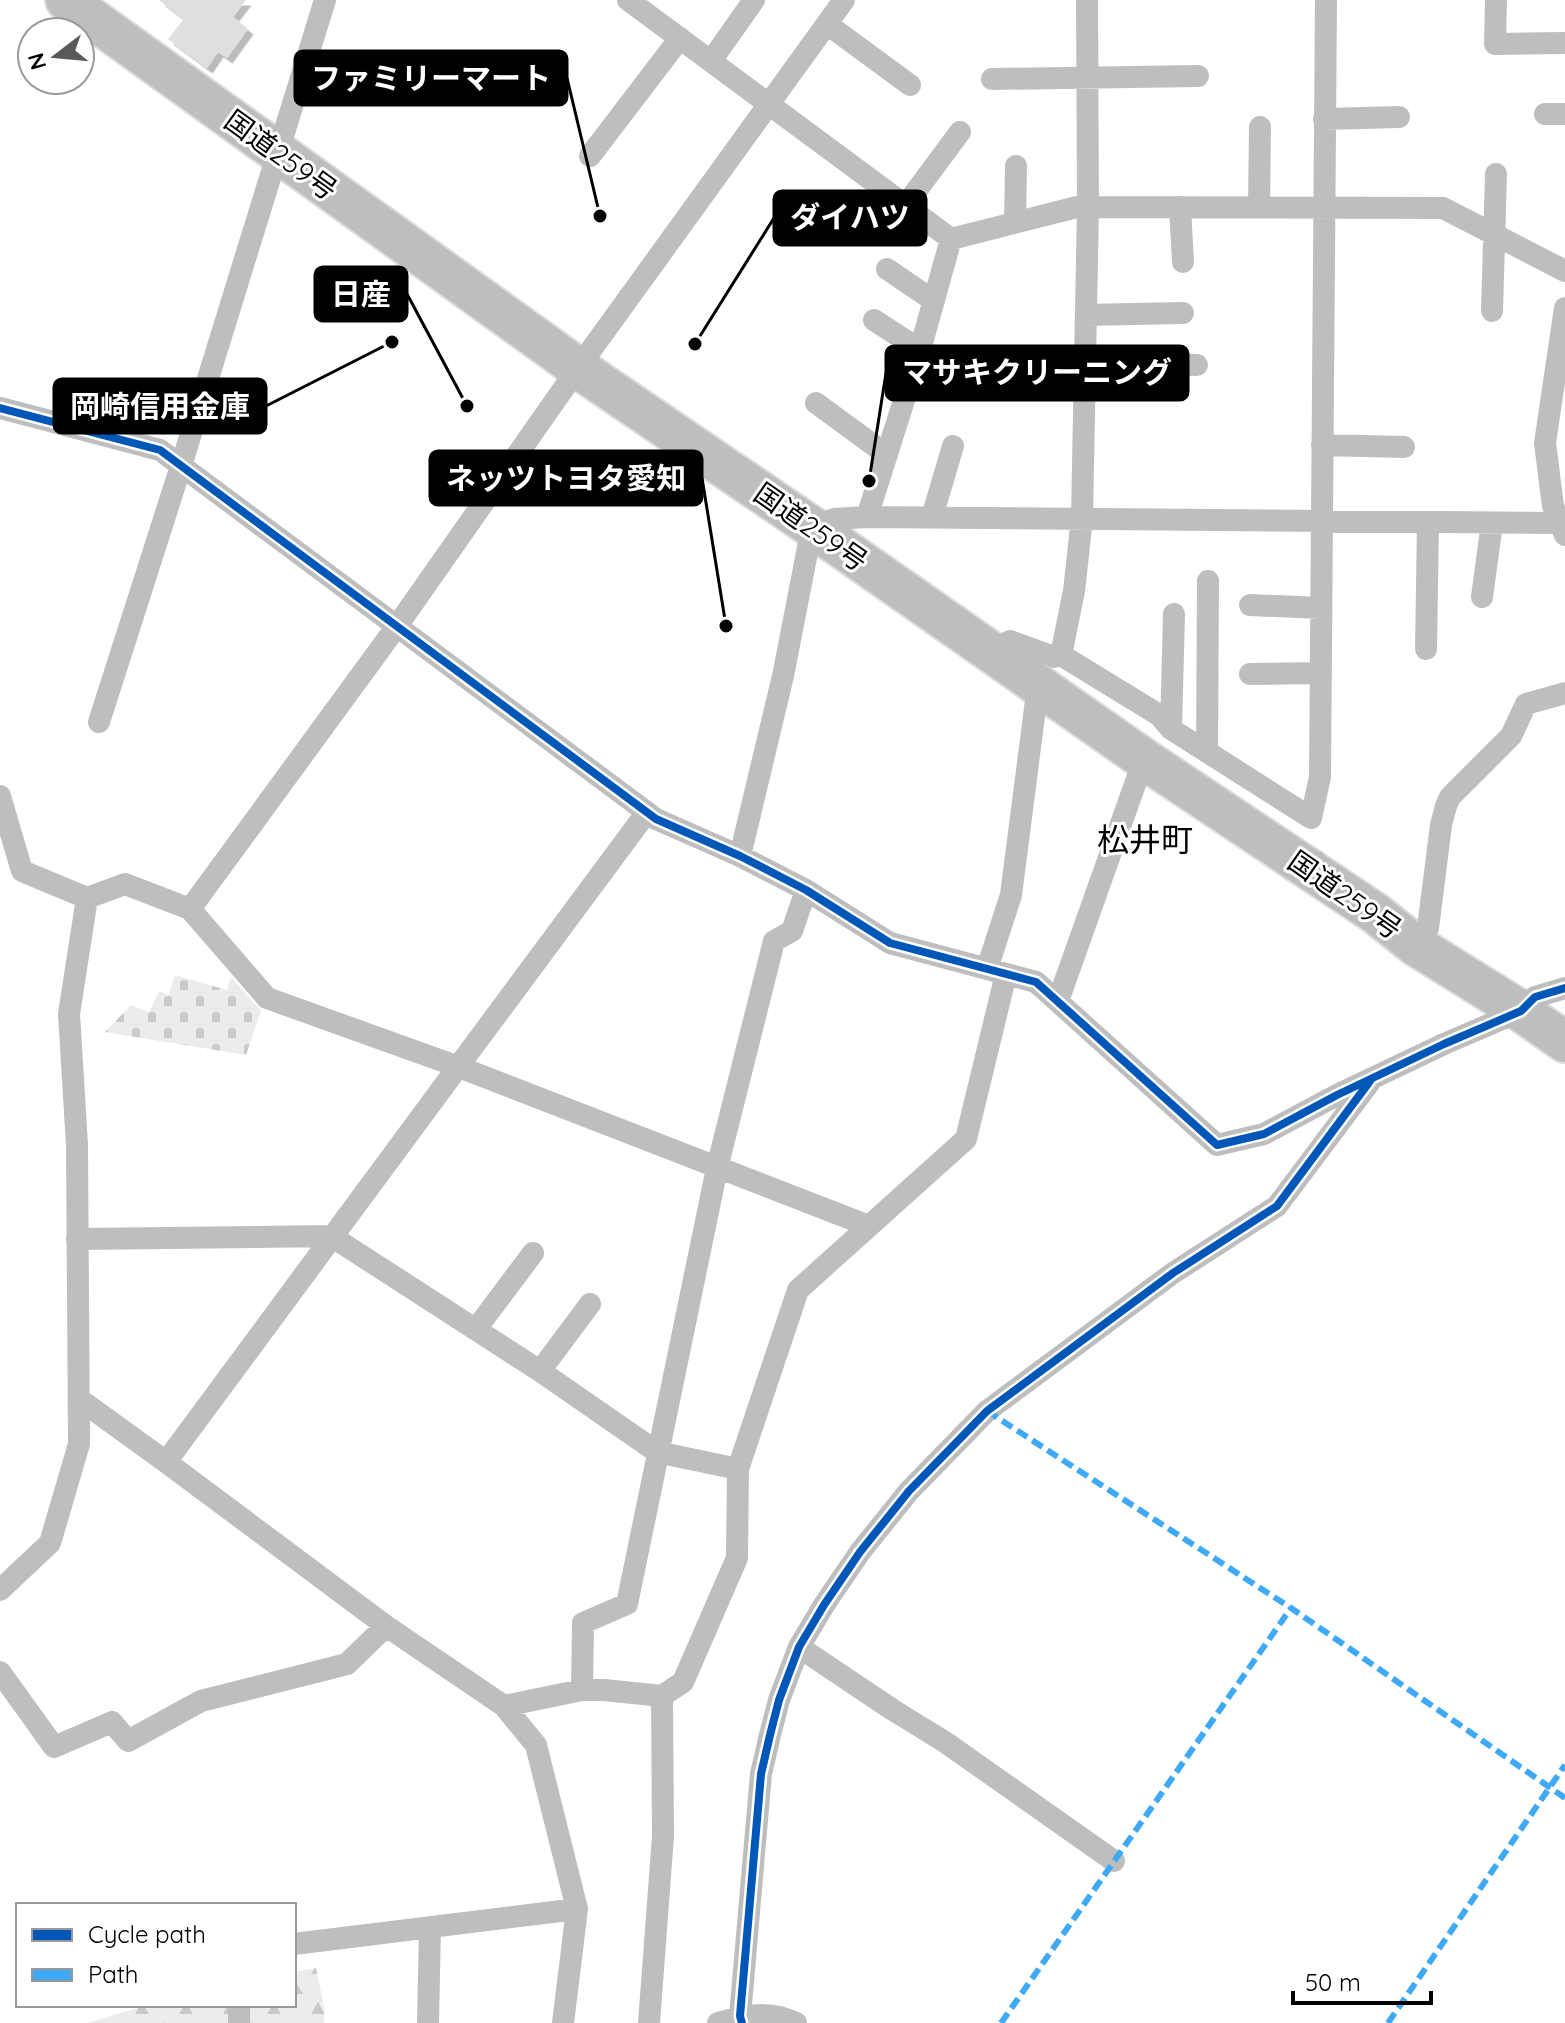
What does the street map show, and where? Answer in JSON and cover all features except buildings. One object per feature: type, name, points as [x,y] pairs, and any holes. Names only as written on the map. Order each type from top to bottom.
[{"type":"highway","name":"国道259号","points":[[66,0],[578,368],[991,652],[1050,670],[1144,759],[1375,913],[1415,945],[1565,1042]]},
{"type":"street","points":[[99,722],[325,0]]},
{"type":"street","points":[[711,61],[754,0]]},
{"type":"street","points":[[190,909],[397,626],[578,368],[844,0]]},
{"type":"street","points":[[504,1706],[582,1690],[662,1696],[683,1682],[737,1558],[738,1469],[798,1290],[966,1139],[1050,670],[1074,591],[1082,518],[1088,207],[1087,0]]},
{"type":"street","points":[[1050,670],[1159,715],[1171,729],[1311,818],[1320,777],[1326,0]]},
{"type":"street","points":[[1496,0],[1495,44],[1565,43]]},
{"type":"street","points":[[641,4],[680,38],[951,239]]},
{"type":"street","points":[[827,24],[910,85]]},
{"type":"street","points":[[590,156],[680,38]]},
{"type":"street","points":[[992,79],[1198,76]]},
{"type":"street","points":[[1324,119],[1399,117]]},
{"type":"street","points":[[1259,207],[1260,127]]},
{"type":"street","points":[[905,206],[960,132]]},
{"type":"street","points":[[1015,222],[1016,166]]},
{"type":"street","points":[[1492,311],[1496,174]]},
{"type":"street","points":[[951,239],[1077,207],[1443,208],[1565,271]]},
{"type":"street","points":[[1180,207],[1183,262]]},
{"type":"street","points":[[867,517],[920,350],[951,239]]},
{"type":"street","points":[[887,269],[934,301]]},
{"type":"street","points":[[740,856],[783,676],[812,527],[834,519],[932,517],[1492,523],[1562,530],[1553,506],[1545,443],[1565,308]]},
{"type":"street","points":[[1086,315],[1183,313]]},
{"type":"street","points":[[874,320],[920,350]]},
{"type":"street","points":[[1085,362],[1197,365]]},
{"type":"street","points":[[816,403],[887,455]]},
{"type":"street","points":[[0,408],[160,450],[656,819],[740,856],[806,890],[890,943],[1036,982],[1217,1145],[1264,1134],[1444,1044],[1521,1011],[1535,997],[1565,988]]},
{"type":"street","points":[[1322,445],[1404,447]]},
{"type":"street","points":[[932,517],[953,446]]},
{"type":"street","points":[[1426,649],[1428,522]]},
{"type":"street","points":[[1482,597],[1492,523]]},
{"type":"street","points":[[1207,752],[1208,581]]},
{"type":"street","points":[[1250,605],[1321,608]]},
{"type":"street","points":[[1171,729],[1174,614]]},
{"type":"street","points":[[1250,674],[1321,673]]},
{"type":"street","points":[[1415,945],[1428,928],[1441,825],[1450,797],[1511,736],[1526,704],[1565,693]]},
{"type":"street","points":[[1058,1001],[1144,759]]},
{"type":"street","points":[[0,796],[22,871],[87,898],[125,884],[190,909],[267,998],[459,1067],[869,1226]]},
{"type":"street","points":[[166,1462],[647,812]]},
{"type":"street","points":[[582,1690],[583,1623],[627,1604],[717,1168],[774,941],[792,931],[806,890]]},
{"type":"street","points":[[0,1590],[50,1543],[79,1444],[77,1145],[69,1014],[87,898]]},
{"type":"street","points":[[741,2020],[761,1774],[779,1700],[799,1647],[860,1552],[909,1491],[987,1411],[1173,1273],[1277,1206],[1373,1078]]},
{"type":"street","points":[[77,1239],[331,1236],[540,1371],[657,1452],[738,1469]]},
{"type":"street","points":[[476,1329],[533,1253]]},
{"type":"street","points":[[540,1371],[590,1304]]},
{"type":"street","points":[[79,1399],[386,1626],[504,1706],[536,1745],[577,1909],[563,2023]]},
{"type":"street","points":[[0,1672],[54,1747],[112,1722],[128,1741],[201,1701],[347,1664],[386,1626]]},
{"type":"street","points":[[799,1647],[945,1742],[1114,1861]]},
{"type":"street","points":[[649,2023],[663,1836],[662,1696]]},
{"type":"street","points":[[296,1944],[577,1909]]},
{"type":"street","points":[[428,2023],[430,1927]]},
{"type":"street","points":[[718,2023],[759,2014],[779,2016],[796,2023]]},
{"type":"path","points":[[1301,884],[1323,851]]},
{"type":"green space","points":[[175,975],[227,990],[231,977],[261,1011],[246,1055],[105,1032],[131,1005],[149,1012],[159,991],[169,995]]},
{"type":"green space","points":[[316,1968],[324,2023],[87,2023],[141,2007],[296,2007],[296,1972]]},
{"type":"marked path","points":[[987,1411],[1291,1608],[1565,1798]]},
{"type":"marked path","points":[[1001,2023],[1291,1608]]},
{"type":"marked path","points":[[1388,2023],[1565,1765]]},
{"type":"cycle path","points":[[0,408],[160,450],[656,819],[740,856],[806,890],[890,943],[1036,982],[1217,1145],[1264,1134],[1337,1095],[1521,1011],[1535,997],[1565,988]]},
{"type":"cycle path","points":[[742,2023],[740,2016],[761,1774],[779,1700],[799,1647],[824,1605],[860,1552],[909,1491],[987,1411],[1173,1273],[1277,1206],[1370,1081]]},
{"type":"place","name":"ファミリーマート","points":[[600,216]]},
{"type":"place","name":"岡崎信用金庫","points":[[392,342]]},
{"type":"place","name":"ダイハツ","points":[[695,344]]},
{"type":"place","name":"日産","points":[[467,406]]},
{"type":"place","name":"マサキクリーニング","points":[[869,481]]},
{"type":"place","name":"ネッツトヨタ愛知","points":[[726,626]]},
{"type":"district","name":"松井町","points":[[1145,840]]}]
